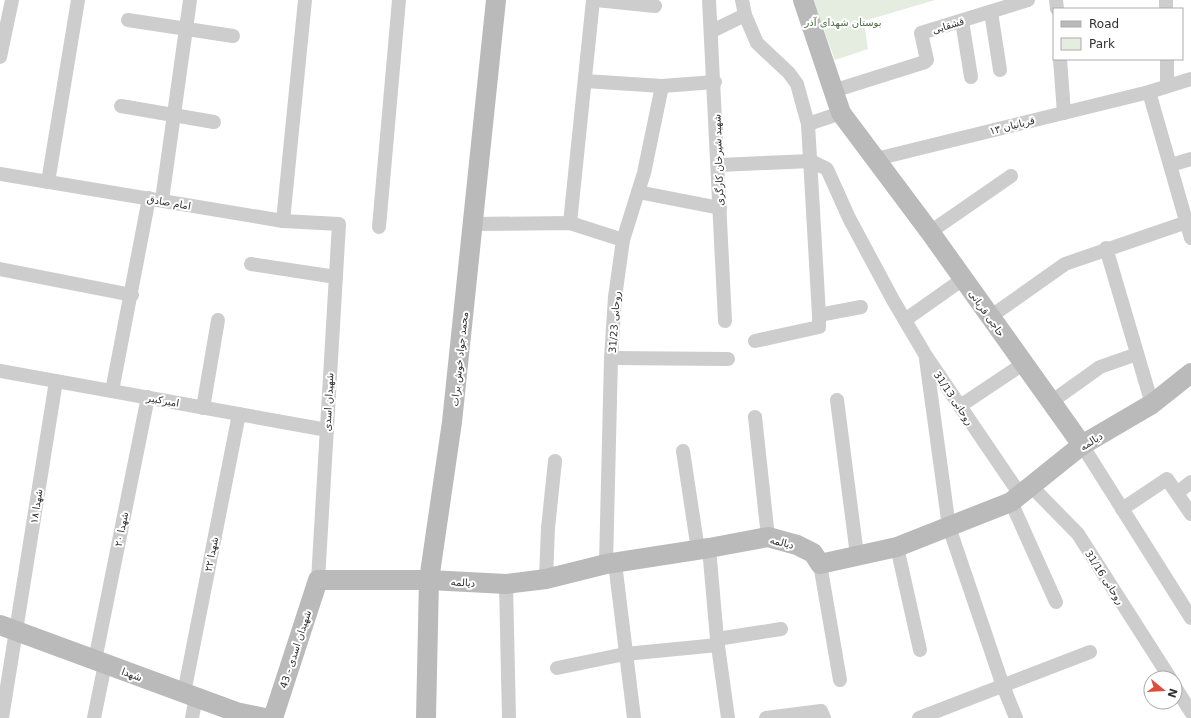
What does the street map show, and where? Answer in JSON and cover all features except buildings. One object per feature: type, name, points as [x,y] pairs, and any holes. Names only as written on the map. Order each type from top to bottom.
[{"type":"main road","name":"محمد جواد خوش برات","points":[[426,718],[429,580],[452,422],[474,224],[496,0]]},
{"type":"main road","name":"حاجی قربانی","points":[[803,0],[841,114],[930,232],[1082,445]]},
{"type":"main road","name":"دیالمه","points":[[318,580],[429,580],[506,584],[546,579],[610,564],[768,537],[797,545],[813,553],[820,564],[896,547],[949,527],[1020,493],[1082,445],[1152,404],[1191,373]]},
{"type":"main road","name":"شهیدان اسدی - 43","points":[[273,718],[318,580]]},
{"type":"main road","name":"شهدا","points":[[8,628],[236,712],[265,718]]},
{"type":"street","points":[[0,57],[12,0]]},
{"type":"street","points":[[48,182],[78,0]]},
{"type":"street","points":[[112,391],[132,294],[174,116],[190,0]]},
{"type":"street","points":[[283,221],[305,0]]},
{"type":"street","points":[[379,227],[399,0]]},
{"type":"street","points":[[570,223],[593,0]]},
{"type":"street","points":[[596,0],[655,6]]},
{"type":"street","name":"شهید شیرخان کارگری","points":[[710,0],[719,164],[725,321]]},
{"type":"street","points":[[742,0],[744,15],[756,43],[789,73],[797,84],[808,124],[819,321]]},
{"type":"street","name":"قشقایی","points":[[833,91],[925,62],[927,60],[920,33],[1028,0]]},
{"type":"street","points":[[991,12],[1000,70]]},
{"type":"street","points":[[712,31],[744,15]]},
{"type":"street","points":[[128,20],[233,36]]},
{"type":"street","points":[[962,21],[971,77]]},
{"type":"street","points":[[1060,60],[1064,113]]},
{"type":"street","points":[[1167,60],[1167,85]]},
{"type":"street","name":"۱۳ قربانیان","points":[[876,159],[1149,92],[1167,85],[1191,79]]},
{"type":"street","points":[[584,81],[662,86],[715,82]]},
{"type":"street","name":"روحانی 31/23","points":[[634,718],[610,564],[611,358],[615,297],[623,240],[638,192],[662,86]]},
{"type":"street","points":[[1149,92],[1191,238]]},
{"type":"street","points":[[121,106],[214,122]]},
{"type":"street","points":[[808,124],[841,114]]},
{"type":"street","points":[[1170,165],[1191,159]]},
{"type":"street","points":[[719,164],[811,161]]},
{"type":"street","name":"روحانی 31/13","points":[[811,161],[827,168],[849,218],[893,300],[926,356],[1020,493]]},
{"type":"street","name":"امام صادق","points":[[0,174],[283,221],[339,224]]},
{"type":"street","points":[[930,232],[1011,176]]},
{"type":"street","points":[[638,192],[720,208]]},
{"type":"street","points":[[990,317],[1065,264],[1106,248],[1187,222]]},
{"type":"street","points":[[474,224],[570,223],[623,240]]},
{"type":"street","name":"شهیدان اسدی","points":[[318,580],[339,224]]},
{"type":"street","points":[[1106,248],[1152,404]]},
{"type":"street","points":[[251,264],[336,277]]},
{"type":"street","points":[[0,269],[132,294]]},
{"type":"street","points":[[905,320],[963,279]]},
{"type":"street","points":[[756,341],[861,307]]},
{"type":"street","points":[[203,408],[218,320]]},
{"type":"street","points":[[1051,402],[1100,367],[1137,354]]},
{"type":"street","points":[[926,356],[949,527],[1003,686],[1016,718]]},
{"type":"street","points":[[611,358],[728,359]]},
{"type":"street","points":[[960,406],[1023,364]]},
{"type":"street","name":"امیرکبیر","points":[[0,371],[327,430]]},
{"type":"street","name":"شهدا ۱۸","points":[[2,718],[8,628],[56,381]]},
{"type":"street","name":"شهدا ۲۰","points":[[94,718],[100,662],[148,397]]},
{"type":"street","points":[[837,400],[857,555]]},
{"type":"street","name":"شهدا ۲۲","points":[[192,718],[190,695],[239,414]]},
{"type":"street","points":[[754,417],[768,537]]},
{"type":"street","name":"حاجی قربانی","points":[[1082,445],[1191,618]]},
{"type":"street","points":[[683,451],[703,549],[718,642],[728,718]]},
{"type":"street","points":[[546,579],[548,528],[555,461]]},
{"type":"street","points":[[1122,509],[1167,479],[1191,514]]},
{"type":"street","points":[[1177,493],[1191,482]]},
{"type":"street","points":[[1020,493],[1056,602]]},
{"type":"street","name":"روحانی 31/16","points":[[1020,493],[1078,534],[1165,670]]},
{"type":"street","points":[[896,547],[920,650]]},
{"type":"street","points":[[820,564],[840,680]]},
{"type":"street","points":[[506,584],[508,718]]},
{"type":"street","points":[[557,668],[625,654],[718,642],[781,629]]},
{"type":"street","points":[[919,718],[1090,652]]},
{"type":"street","points":[[1183,699],[1191,712]]},
{"type":"street","points":[[766,718],[823,715]]},
{"type":"green space","name":"بوستان شهدای آذر","points":[[813,0],[935,0],[864,21],[868,49],[835,60]]}]
